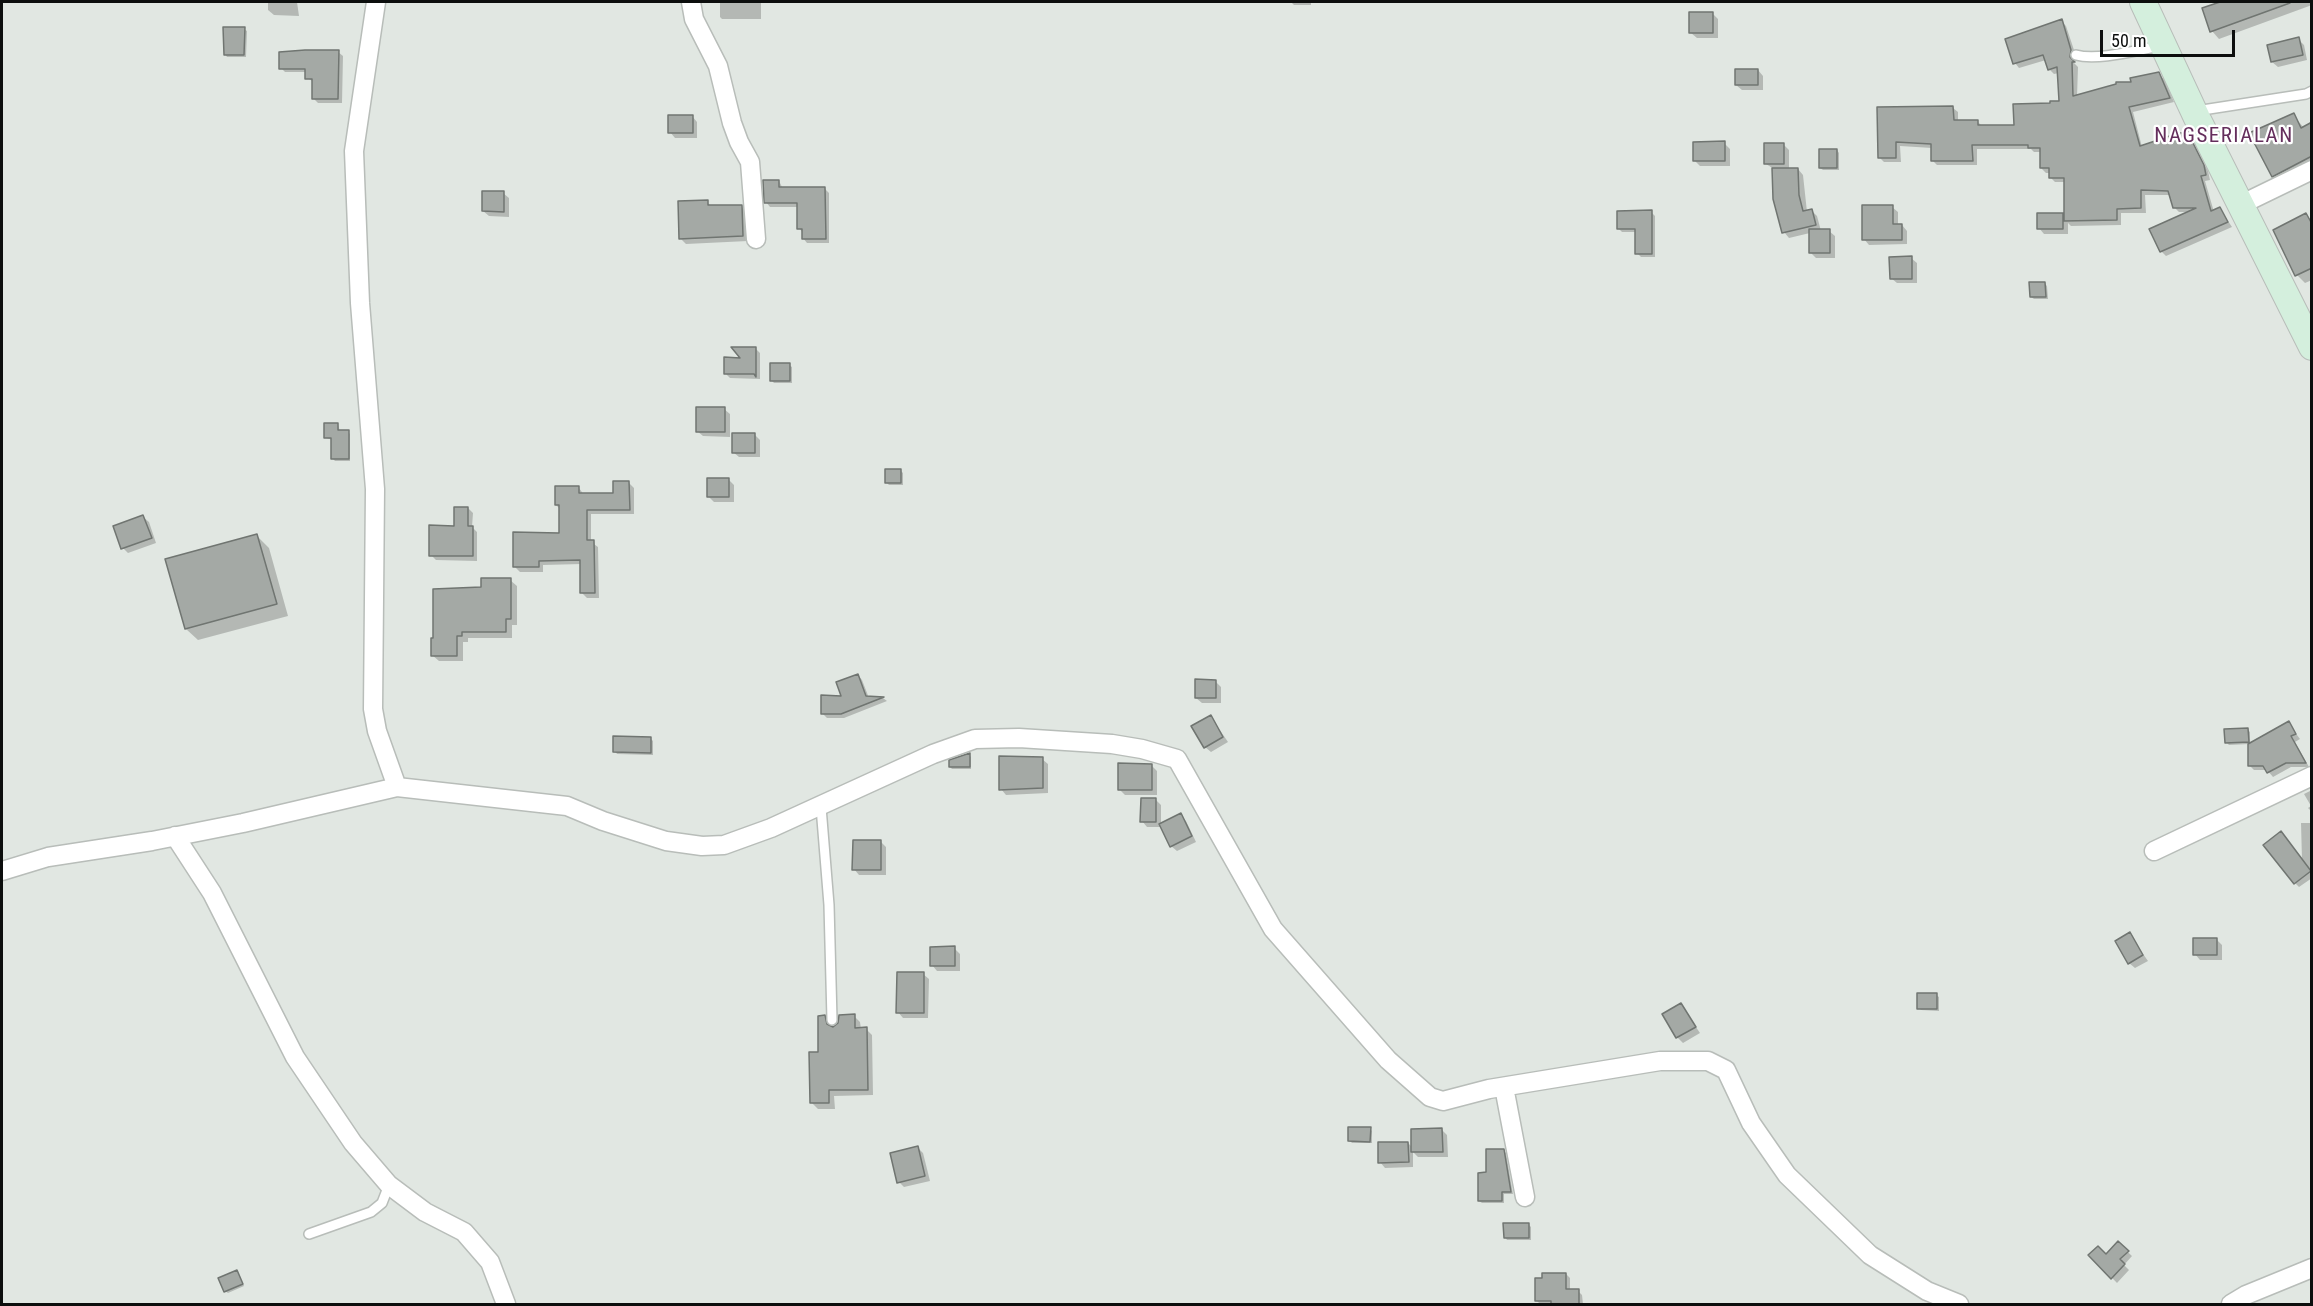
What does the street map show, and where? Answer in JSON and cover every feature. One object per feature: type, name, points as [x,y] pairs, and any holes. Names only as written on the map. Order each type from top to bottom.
[{"type":"street","points":[[376,2],[354,151],[355,199],[360,303],[375,489],[373,709],[377,731],[397,787]]},
{"type":"street","points":[[691,2],[694,19],[718,66],[739,142],[750,162],[756,239]]},
{"type":"street","points":[[2146,2],[2163,46],[2194,112],[2312,347]]},
{"type":"street","points":[[2240,205],[2312,170]]},
{"type":"street","points":[[2,871],[48,857],[243,823],[397,787],[567,806],[603,821],[666,841],[702,846],[724,845],[821,807],[933,754],[975,739],[1019,738],[1112,744],[1142,749],[1177,759],[1273,929],[1388,1060],[1430,1097],[1443,1101],[1504,1087],[1660,1061],[1707,1061],[1726,1070],[1750,1123],[1787,1175],[1870,1255],[1928,1290],[1959,1305]]},
{"type":"street","points":[[2154,851],[2312,776]]},
{"type":"street","points":[[175,836],[212,893],[295,1057],[353,1143],[390,1185],[425,1212],[464,1232],[490,1262],[506,1305]]},
{"type":"street","points":[[1504,1087],[1525,1197]]},
{"type":"street","points":[[2231,1305],[2246,1295],[2312,1268]]},
{"type":"lane","points":[[2076,55],[2083,57],[2105,55],[2163,46]]},
{"type":"lane","points":[[2194,112],[2306,94],[2312,91]]},
{"type":"lane","points":[[821,807],[829,905],[832,1020]]},
{"type":"lane","points":[[309,1234],[371,1212],[382,1203],[390,1185]]},
{"type":"building","points":[[2220,2],[2290,3],[2210,32],[2202,8]]},
{"type":"building","points":[[1689,12],[1713,12],[1713,33],[1689,33]]},
{"type":"building","points":[[2062,19],[2071,50],[2070,57],[2075,62],[2072,62],[2073,96],[2116,84],[2116,82],[2131,82],[2130,78],[2159,72],[2170,98],[2129,107],[2140,146],[2179,133],[2188,133],[2204,165],[2206,175],[2201,176],[2211,211],[2220,207],[2228,222],[2160,252],[2149,229],[2196,208],[2173,208],[2168,191],[2141,190],[2141,208],[2117,209],[2117,220],[2064,221],[2064,178],[2049,178],[2049,168],[2040,168],[2040,148],[2028,148],[2028,145],[1972,145],[1973,161],[1931,161],[1931,144],[1896,142],[1896,158],[1878,158],[1877,107],[1953,106],[1954,120],[1978,120],[1978,125],[2014,125],[2013,104],[2059,101],[2057,67],[2048,70],[2043,55],[2013,64],[2005,39]]},
{"type":"building","points":[[223,27],[245,27],[244,55],[224,55]]},
{"type":"building","points":[[2299,37],[2303,55],[2271,62],[2267,45]]},
{"type":"building","points":[[339,50],[338,99],[312,99],[312,79],[305,79],[305,69],[279,69],[279,52]]},
{"type":"building","points":[[1735,69],[1758,69],[1758,85],[1735,85]]},
{"type":"building","points":[[2294,113],[2301,128],[2312,122],[2312,156],[2272,177],[2249,133]]},
{"type":"building","points":[[668,115],[693,115],[693,133],[668,133]]},
{"type":"building","points":[[1725,141],[1725,161],[1693,161],[1693,142]]},
{"type":"building","points":[[1764,143],[1784,143],[1784,164],[1764,164]]},
{"type":"building","points":[[1819,149],[1837,149],[1837,168],[1819,168]]},
{"type":"building","points":[[1772,168],[1798,168],[1799,195],[1803,211],[1812,209],[1816,225],[1782,233],[1773,199]]},
{"type":"building","points":[[763,180],[779,180],[779,187],[825,187],[826,239],[802,239],[802,229],[797,229],[797,203],[764,203]]},
{"type":"building","points":[[482,191],[504,191],[504,212],[482,211]]},
{"type":"building","points":[[708,200],[708,205],[742,205],[743,236],[679,239],[678,201]]},
{"type":"building","points":[[1862,205],[1893,205],[1893,224],[1902,224],[1902,240],[1862,240]]},
{"type":"building","points":[[1652,210],[1652,254],[1635,254],[1635,229],[1617,229],[1617,211]]},
{"type":"building","points":[[2037,213],[2063,213],[2063,229],[2037,229]]},
{"type":"building","points":[[2306,213],[2312,224],[2312,268],[2295,276],[2273,230]]},
{"type":"building","points":[[1809,229],[1830,229],[1830,253],[1809,253]]},
{"type":"building","points":[[1912,256],[1912,279],[1890,279],[1889,257]]},
{"type":"building","points":[[2029,282],[2045,282],[2046,297],[2030,297]]},
{"type":"building","points":[[731,347],[756,347],[756,377],[754,374],[724,374],[724,357],[740,358]]},
{"type":"building","points":[[770,363],[790,363],[790,381],[770,381]]},
{"type":"building","points":[[696,407],[725,407],[725,432],[696,432]]},
{"type":"building","points":[[324,423],[338,423],[338,430],[349,430],[349,459],[331,459],[331,438],[324,438]]},
{"type":"building","points":[[732,433],[755,433],[755,453],[732,453]]},
{"type":"building","points":[[885,469],[901,469],[901,483],[885,483]]},
{"type":"building","points":[[707,478],[729,478],[729,497],[707,497]]},
{"type":"building","points":[[613,481],[629,481],[630,510],[587,510],[587,540],[594,540],[595,593],[580,593],[580,560],[539,561],[539,567],[513,567],[513,532],[559,533],[559,505],[555,505],[555,486],[579,486],[579,493],[613,493]]},
{"type":"building","points":[[454,507],[468,507],[468,526],[473,526],[473,556],[429,556],[429,525],[454,526]]},
{"type":"building","points":[[143,515],[152,538],[121,549],[113,526]]},
{"type":"building","points":[[257,534],[277,604],[185,629],[165,559]]},
{"type":"building","points":[[481,578],[511,578],[511,619],[506,619],[506,632],[462,632],[462,636],[457,636],[457,656],[431,656],[433,589],[481,587]]},
{"type":"building","points":[[858,674],[866,696],[884,697],[841,714],[821,714],[821,695],[841,696],[836,682]]},
{"type":"building","points":[[1195,679],[1216,680],[1216,698],[1195,698]]},
{"type":"building","points":[[1211,715],[1223,737],[1204,748],[1191,726]]},
{"type":"building","points":[[2289,721],[2296,734],[2291,736],[2306,763],[2286,763],[2267,773],[2263,766],[2248,766],[2248,744]]},
{"type":"building","points":[[2248,728],[2249,742],[2225,743],[2224,729]]},
{"type":"building","points":[[613,736],[651,737],[651,753],[613,752]]},
{"type":"building","points":[[970,753],[970,767],[949,767],[949,760]]},
{"type":"building","points":[[999,756],[1043,757],[1043,788],[999,790]]},
{"type":"building","points":[[1118,763],[1152,764],[1152,790],[1118,790]]},
{"type":"building","points":[[1141,798],[1156,798],[1156,822],[1140,822]]},
{"type":"building","points":[[1181,813],[1192,836],[1170,847],[1159,824]]},
{"type":"building","points":[[2281,831],[2311,871],[2294,884],[2263,845]]},
{"type":"building","points":[[853,840],[881,840],[881,870],[852,870]]},
{"type":"building","points":[[2130,932],[2143,955],[2128,964],[2115,941]]},
{"type":"building","points":[[2193,938],[2217,938],[2217,955],[2193,955]]},
{"type":"building","points":[[955,946],[955,966],[930,966],[930,947]]},
{"type":"building","points":[[897,972],[924,972],[924,1013],[896,1013]]},
{"type":"building","points":[[1917,993],[1937,993],[1937,1009],[1917,1009]]},
{"type":"building","points":[[1681,1003],[1696,1027],[1676,1038],[1662,1014]]},
{"type":"building","points":[[855,1014],[855,1028],[867,1027],[868,1090],[829,1090],[829,1103],[810,1103],[809,1052],[818,1052],[818,1016],[825,1015],[827,1024],[833,1027],[838,1023],[839,1015]]},
{"type":"building","points":[[1348,1127],[1371,1127],[1370,1142],[1348,1141]]},
{"type":"building","points":[[1442,1128],[1443,1152],[1411,1152],[1411,1129]]},
{"type":"building","points":[[1378,1142],[1408,1142],[1409,1162],[1378,1163]]},
{"type":"building","points":[[918,1146],[925,1176],[897,1183],[890,1153]]},
{"type":"building","points":[[1486,1149],[1504,1149],[1511,1192],[1502,1192],[1502,1201],[1478,1201],[1478,1173],[1486,1172]]},
{"type":"building","points":[[1503,1223],[1529,1223],[1529,1238],[1504,1238]]},
{"type":"building","points":[[2118,1241],[2129,1251],[2120,1259],[2125,1264],[2111,1279],[2088,1255],[2098,1246],[2106,1254]]},
{"type":"building","points":[[237,1270],[243,1284],[224,1292],[218,1278]]},
{"type":"building","points":[[1542,1273],[1566,1273],[1566,1289],[1579,1289],[1579,1304],[1551,1304],[1551,1301],[1535,1301],[1535,1278],[1542,1278]]},
{"type":"district","name":"NAGSERIALAN","points":[[2224,137]]}]
